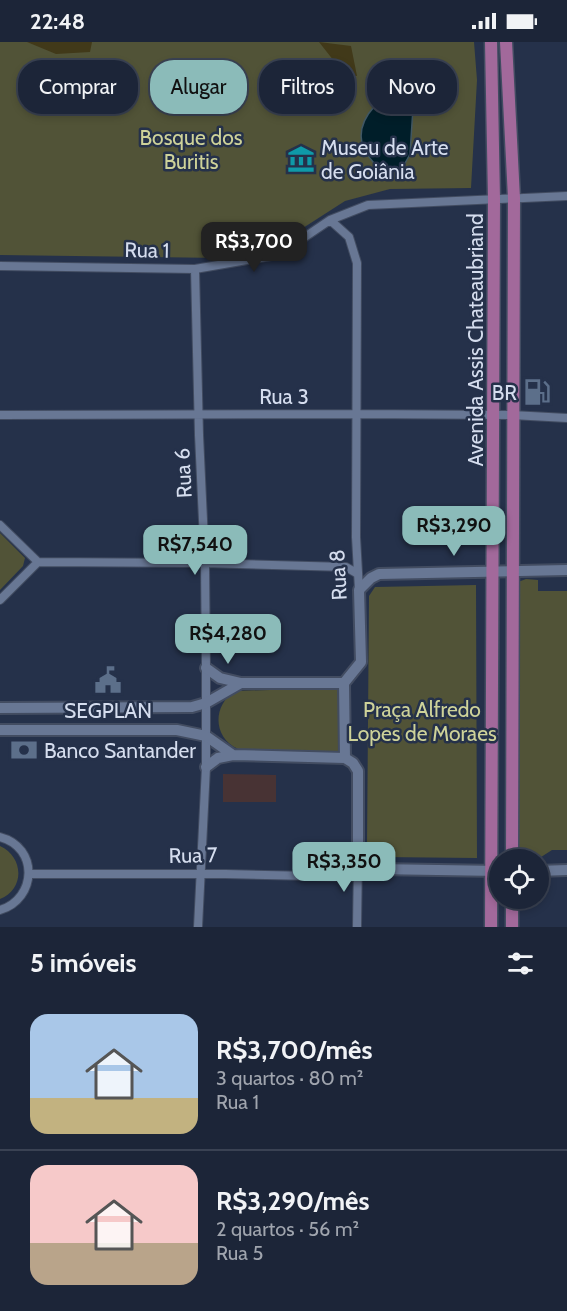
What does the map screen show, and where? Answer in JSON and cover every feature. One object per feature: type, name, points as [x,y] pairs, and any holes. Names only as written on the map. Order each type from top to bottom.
[{"type":"main road","name":"Avenida Assis Chateaubriand","points":[[491,42],[494,199],[493,571],[496,849]]},
{"type":"main road","name":"Avenida Assis Chateaubriand","points":[[506,42],[514,198],[512,849]]},
{"type":"main road","points":[[359,590],[370,578],[379,574],[567,570]]},
{"type":"main road","name":"Rua 8","points":[[344,684],[361,662],[359,590]]},
{"type":"main road","points":[[206,668],[220,678],[241,683],[344,684],[345,758]]},
{"type":"main road","points":[[0,708],[192,707],[206,703],[241,683]]},
{"type":"main road","points":[[0,730],[177,730],[206,736],[233,755]]},
{"type":"main road","points":[[206,767],[218,758],[233,755],[345,758],[353,763],[358,771],[358,859],[366,866],[375,869],[489,871]]},
{"type":"main road","points":[[549,871],[567,870]]},
{"type":"main road","name":"Avenida Assis Chateaubriand","points":[[491,927],[493,909]]},
{"type":"main road","points":[[512,909],[512,927]]},
{"type":"street","name":"Rua 1","points":[[0,266],[195,269],[272,256],[330,220],[368,205],[567,196]]},
{"type":"street","name":"Rua 8","points":[[330,220],[349,237],[357,263],[356,537],[359,590]]},
{"type":"street","name":"Rua 6","points":[[195,269],[205,563],[206,668],[206,767],[198,927]]},
{"type":"street","name":"Rua 3","points":[[0,415],[356,414],[512,415],[567,418]]},
{"type":"street","points":[[0,525],[38,562],[346,567],[358,574]]},
{"type":"street","points":[[0,600],[38,562]]},
{"type":"street","points":[[0,837],[14,843],[22,851],[28,862],[29,874],[22,896],[13,904],[0,910]]},
{"type":"street","points":[[357,927],[358,859]]},
{"type":"street","name":"Rua 7","points":[[29,874],[357,877]]},
{"type":"shaded area","points":[[223,774],[276,775],[276,802],[223,802]]},
{"type":"green space","name":"Bosque dos Buritis","points":[[0,42],[474,42],[477,80],[471,188],[390,189],[345,201],[275,246],[222,258],[0,255]]},
{"type":"green space","points":[[0,533],[25,558],[23,566],[0,590]]},
{"type":"green space","points":[[526,579],[538,580],[538,591],[567,591],[567,850],[549,852],[549,849],[517,849],[518,582]]},
{"type":"green space","name":"Praça Alfredo Lopes de Moraes","points":[[476,585],[477,858],[380,857],[367,847],[369,596],[375,587]]},
{"type":"green space","points":[[339,689],[340,752],[238,749],[223,737],[218,721],[219,712],[228,697],[235,691]]},
{"type":"green space","points":[[0,846],[14,858],[18,873],[14,888],[0,899]]},
{"type":"sand","points":[[27,42],[92,42],[90,52],[56,54]]},
{"type":"sand","points":[[319,42],[351,46],[354,60],[333,60]]},
{"type":"water","points":[[368,114],[413,114],[410,154],[403,167],[386,175],[366,153],[361,136]]},
{"type":"place","name":"Museu de Arte de Goiânia","points":[[301,159]]},
{"type":"place","name":"BR","points":[[537,392]]},
{"type":"place","name":"SEGPLAN","points":[[108,680]]},
{"type":"place","name":"Banco Santander","points":[[24,750]]}]
